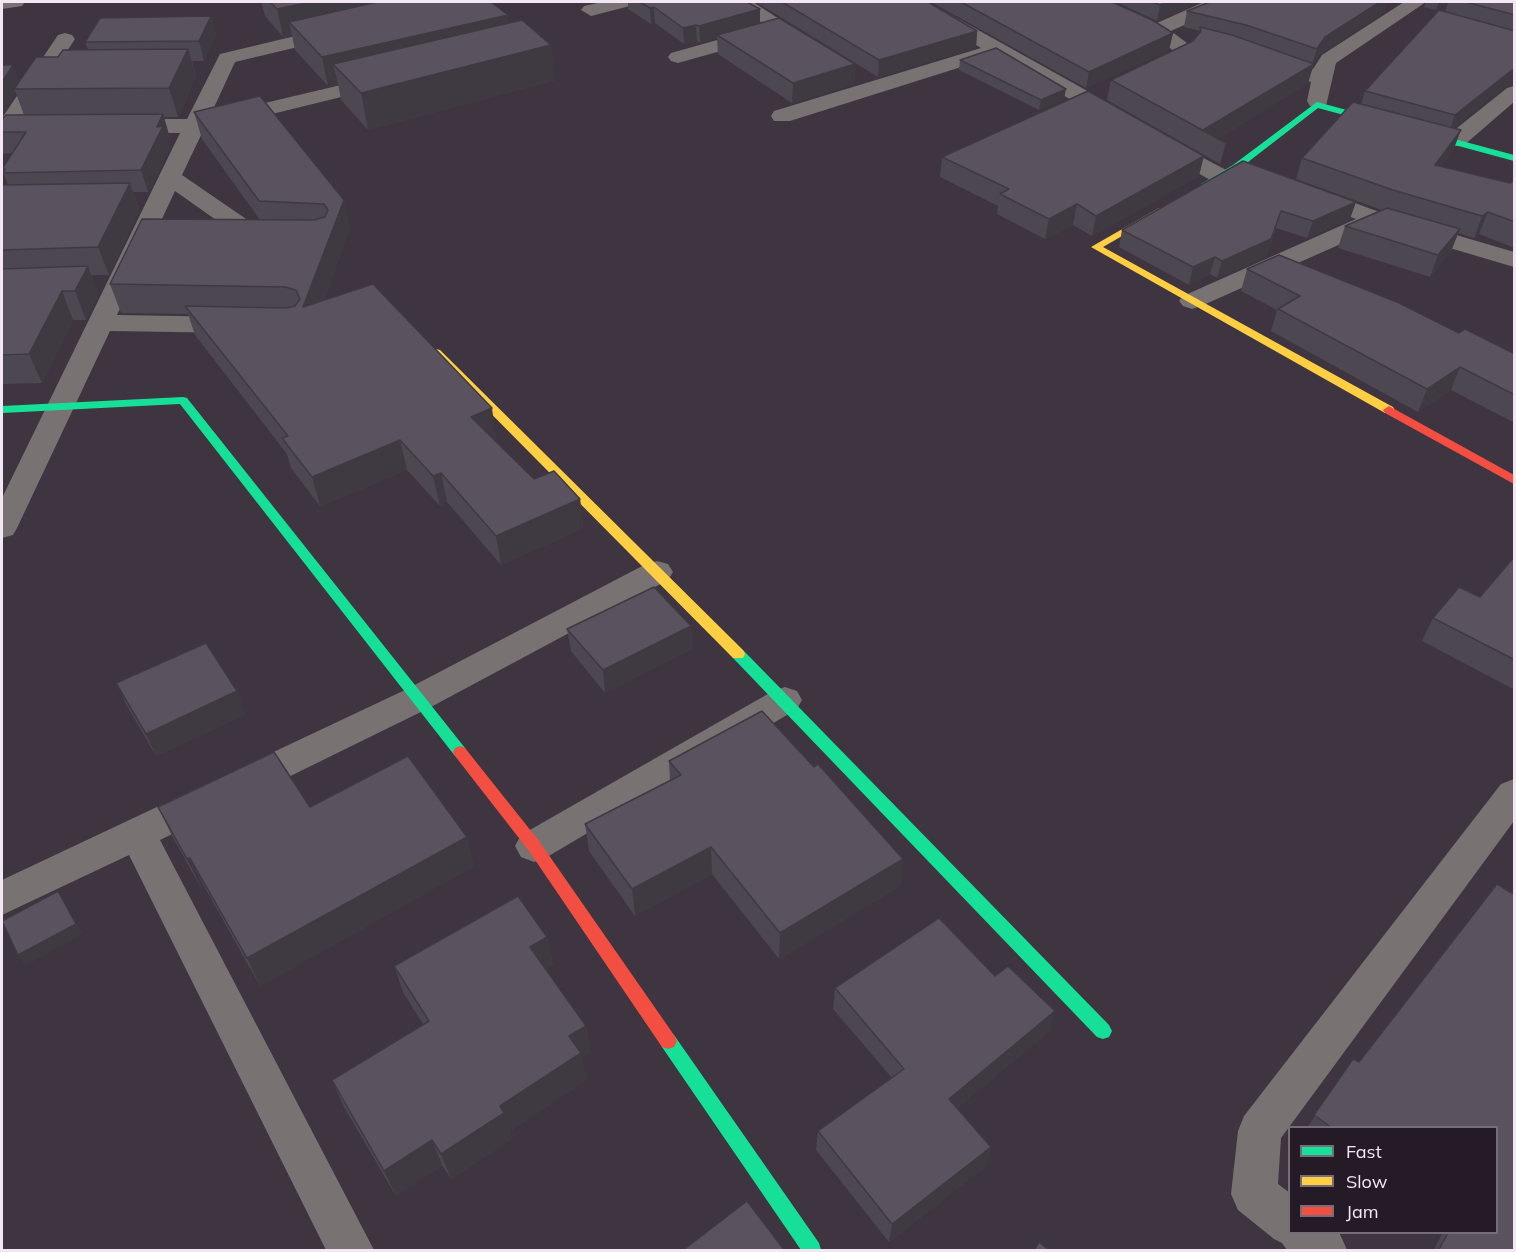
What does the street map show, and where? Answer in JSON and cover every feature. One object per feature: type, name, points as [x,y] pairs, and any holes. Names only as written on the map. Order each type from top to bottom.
[{"type":"street","points":[[2,3],[15,2]]},
{"type":"street","points":[[591,10],[623,2]]},
{"type":"street","points":[[740,2],[829,57]]},
{"type":"street","points":[[915,2],[1138,129],[1238,173]]},
{"type":"street","points":[[1098,2],[1157,30],[1185,50],[1180,55],[1127,79]]},
{"type":"street","points":[[1157,30],[1182,27],[1219,2]]},
{"type":"street","points":[[1379,2],[1416,9]]},
{"type":"street","points":[[1189,194],[1238,173],[1317,105],[1324,66],[1329,59],[1416,9]]},
{"type":"street","points":[[2,528],[100,323],[107,284],[152,238],[156,201],[170,177],[227,58],[361,27]]},
{"type":"street","points":[[1182,27],[1203,40]]},
{"type":"street","points":[[678,57],[782,28]]},
{"type":"street","points":[[4,130],[65,39]]},
{"type":"street","points":[[782,116],[998,49]]},
{"type":"street","points":[[1254,54],[1323,80]]},
{"type":"street","points":[[199,69],[223,69]]},
{"type":"street","points":[[44,70],[68,70]]},
{"type":"street","points":[[857,75],[876,87]]},
{"type":"street","points":[[100,127],[195,126],[404,76]]},
{"type":"street","points":[[1064,108],[1106,88]]},
{"type":"street","points":[[1455,141],[1515,92]]},
{"type":"street","points":[[1317,105],[1515,158]]},
{"type":"street","points":[[4,130],[29,127]]},
{"type":"street","points":[[170,177],[269,239],[223,239]]},
{"type":"street","points":[[1290,187],[1377,219],[1515,260]]},
{"type":"street","points":[[133,202],[156,201]]},
{"type":"street","points":[[1168,206],[1096,247],[1515,480]]},
{"type":"street","points":[[1192,301],[1377,219]]},
{"type":"street","points":[[1273,266],[1306,280]]},
{"type":"street","points":[[100,323],[259,326]]},
{"type":"street","points":[[425,341],[785,700],[1103,1031]]},
{"type":"street","points":[[2,410],[183,399],[534,846],[812,1251]]},
{"type":"street","points":[[2,898],[138,835],[417,699],[657,572]]},
{"type":"street","points":[[534,846],[785,700]]},
{"type":"street","points":[[1288,1221],[1254,1194],[1260,1131],[1515,794]]},
{"type":"street","points":[[138,835],[351,1251]]},
{"type":"street","points":[[1303,1234],[1324,1251]]},
{"type":"building","points":[[270,2],[311,2],[277,9]]},
{"type":"building","points":[[377,2],[491,2],[508,15],[322,57],[289,22]]},
{"type":"building","points":[[640,2],[747,2],[760,9],[699,26],[683,28],[654,7],[650,8]]},
{"type":"building","points":[[782,2],[928,2],[977,31],[879,60]]},
{"type":"building","points":[[961,2],[1112,2],[1152,20],[1173,33],[1089,72]]},
{"type":"building","points":[[1210,2],[1380,2],[1325,37],[1317,49],[1246,25],[1187,11]]},
{"type":"building","points":[[1466,2],[1515,2],[1515,15]]},
{"type":"building","points":[[1439,10],[1515,31],[1515,69],[1455,115],[1365,91]]},
{"type":"building","points":[[211,16],[199,41],[85,42],[100,18]]},
{"type":"building","points":[[779,18],[855,64],[793,83],[717,35]]},
{"type":"building","points":[[522,20],[551,45],[361,93],[333,64]]},
{"type":"building","points":[[1200,27],[1232,35],[1314,64],[1203,130],[1226,143],[1111,80],[1193,41],[1201,31]]},
{"type":"building","points":[[996,48],[1066,89],[1041,100],[960,60]]},
{"type":"building","points":[[188,49],[169,88],[14,89],[36,57],[58,57],[63,50]]},
{"type":"building","points":[[2,65],[13,65],[2,82]]},
{"type":"building","points":[[1088,91],[1204,156],[1096,216],[1077,204],[1049,219],[1000,194],[1009,189],[942,157]]},
{"type":"building","points":[[260,96],[344,200],[303,307],[373,284],[492,408],[471,417],[534,479],[554,471],[580,499],[496,536],[441,473],[433,476],[400,440],[312,477],[282,438],[288,436],[185,306],[286,308],[295,306],[300,299],[296,290],[285,287],[110,284],[142,219],[314,220],[325,217],[328,210],[324,204],[259,201],[194,112]]},
{"type":"building","points":[[1353,102],[1461,130],[1435,165],[1510,183],[1515,180],[1515,222],[1488,212],[1482,216],[1393,190],[1302,158]]},
{"type":"building","points":[[163,114],[157,127],[163,126],[141,170],[3,173],[5,169],[2,169],[26,132],[2,132],[2,119],[6,115]]},
{"type":"building","points":[[1243,161],[1356,202],[1313,221],[1281,211],[1271,239],[1222,261],[1215,257],[1193,267],[1122,230]]},
{"type":"building","points":[[130,183],[98,247],[2,250],[2,185]]},
{"type":"building","points":[[1387,208],[1460,229],[1438,255],[1345,226]]},
{"type":"building","points":[[1279,255],[1399,303],[1459,333],[1465,329],[1515,354],[1515,395],[1460,367],[1427,389],[1278,309],[1300,296],[1247,269]]},
{"type":"building","points":[[88,266],[75,291],[62,291],[29,354],[2,355],[2,269]]},
{"type":"building","points":[[1515,556],[1515,660],[1433,618],[1459,587],[1480,597]]},
{"type":"building","points":[[654,587],[691,626],[603,670],[567,629]]},
{"type":"building","points":[[206,643],[237,691],[146,734],[116,683]]},
{"type":"building","points":[[762,711],[814,767],[818,764],[903,859],[780,933],[711,847],[632,889],[585,824],[681,775],[669,761]]},
{"type":"building","points":[[274,752],[310,807],[408,756],[467,837],[247,958],[158,807]]},
{"type":"building","points":[[1497,884],[1515,895],[1515,1251],[1438,1251],[1447,1234],[1498,1234],[1498,1126],[1329,1126],[1314,1115],[1353,1059],[1359,1062]]},
{"type":"building","points":[[58,891],[76,924],[18,955],[2,921]]},
{"type":"building","points":[[518,896],[547,937],[530,947],[586,1026],[569,1036],[581,1053],[500,1106],[504,1113],[441,1154],[432,1140],[384,1171],[332,1080],[429,1021],[394,966]]},
{"type":"building","points":[[939,918],[995,976],[1008,966],[1055,1011],[949,1099],[991,1147],[892,1224],[818,1131],[904,1069],[835,988]]},
{"type":"building","points":[[747,1201],[785,1251],[682,1251]]},
{"type":"building","points":[[1039,1242],[1050,1251],[1034,1251]]},
{"type":"traffic: fast","points":[[1204,186],[1236,167],[1317,105],[1514,158]]},
{"type":"traffic: fast","points":[[2,410],[183,400],[460,752]]},
{"type":"traffic: fast","points":[[738,654],[1103,1031]]},
{"type":"traffic: fast","points":[[668,1041],[812,1250]]},
{"type":"traffic: slow","points":[[1159,211],[1096,247],[1389,410]]},
{"type":"traffic: slow","points":[[436,352],[738,654]]},
{"type":"traffic: jam","points":[[1389,410],[1514,480]]},
{"type":"traffic: jam","points":[[460,752],[534,846],[668,1041]]}]
